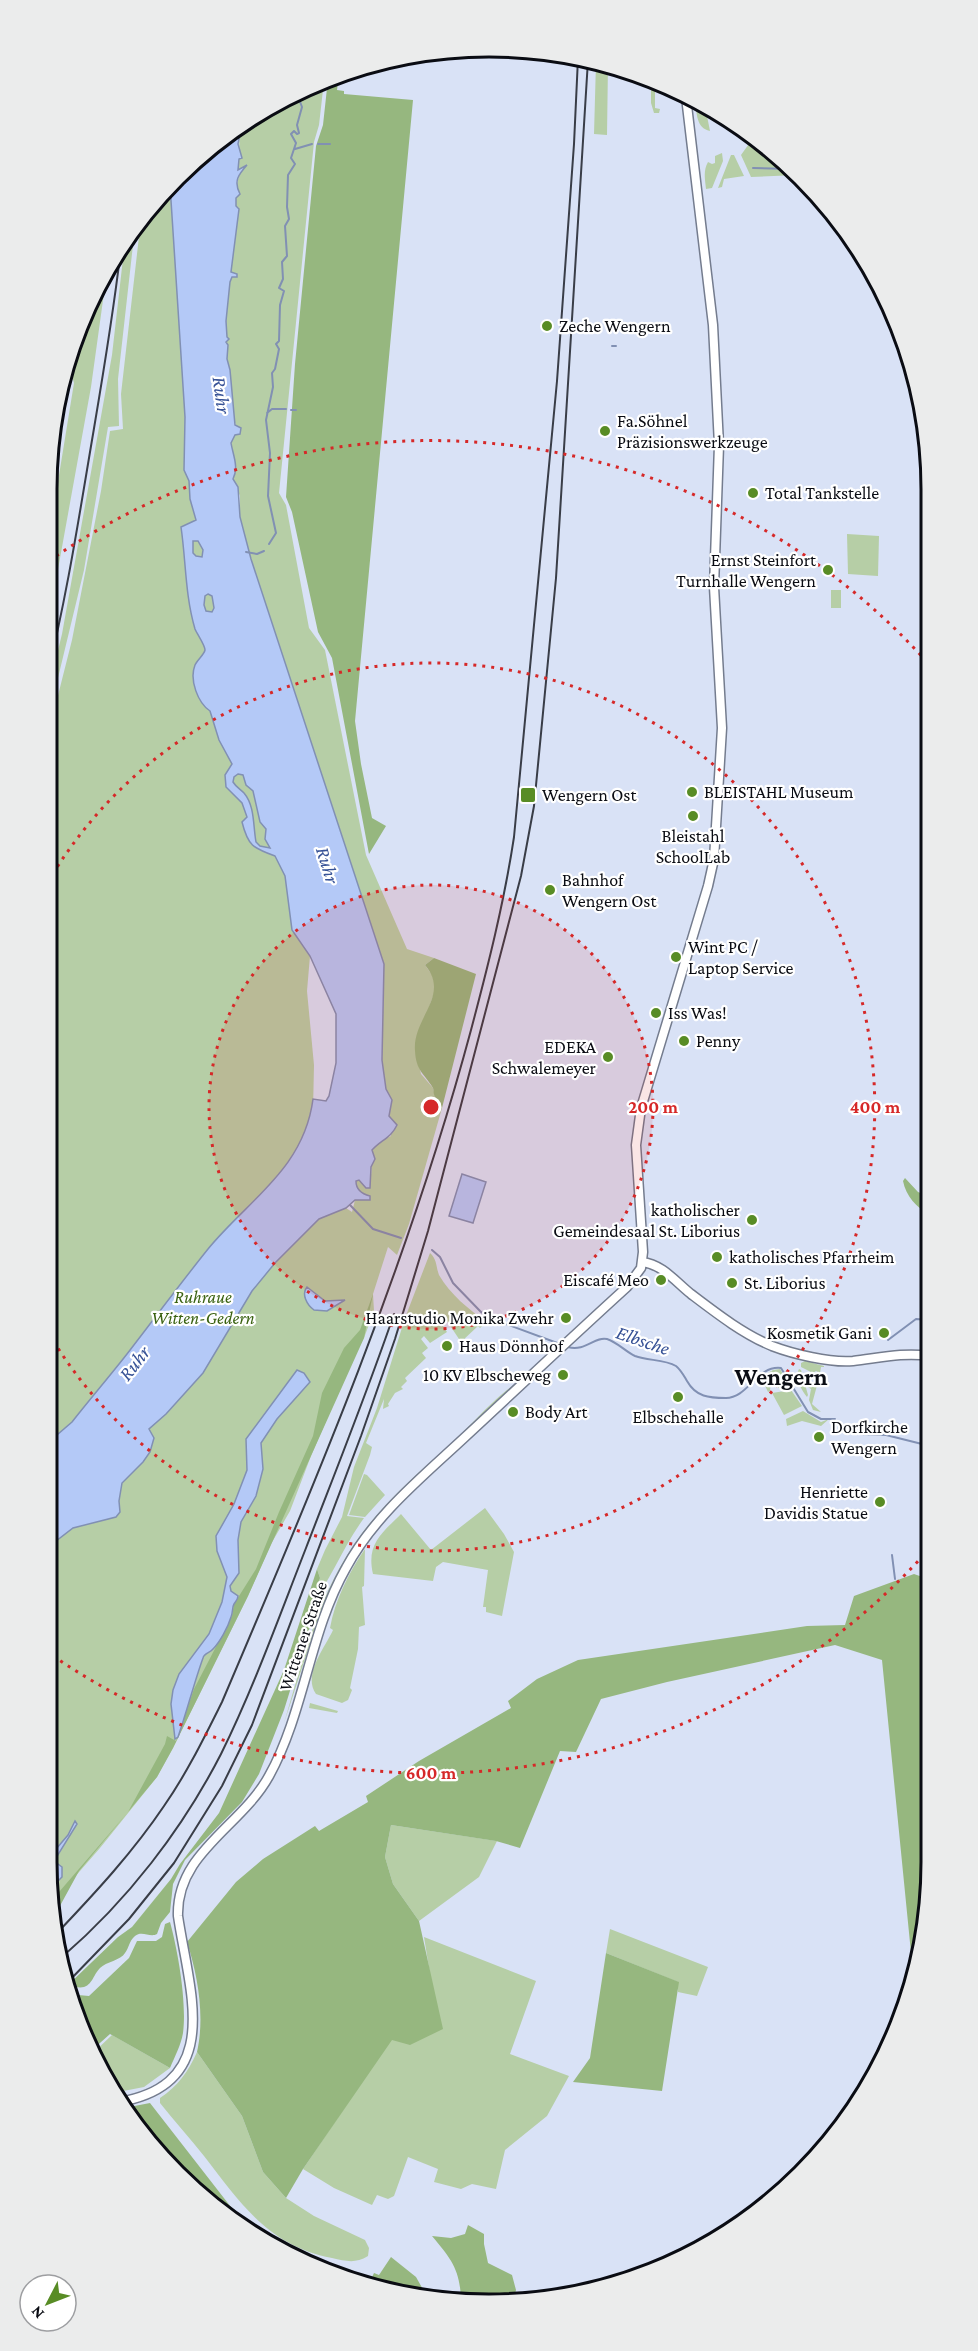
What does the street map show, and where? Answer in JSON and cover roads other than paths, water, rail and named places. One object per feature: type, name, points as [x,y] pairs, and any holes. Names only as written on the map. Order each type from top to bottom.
[{"type":"main road","points":[[687,106],[709,281],[716,362],[719,445],[714,587],[722,699],[721,747],[714,859],[710,878],[695,935],[651,1070],[637,1129],[642,1262],[655,1265],[721,1316],[771,1345],[838,1361],[895,1355],[921,1356]]},
{"type":"main road","name":"Wittener Straße","points":[[128,2099],[154,2092],[170,2082],[182,2069],[191,2046],[194,2027],[192,1992],[178,1916],[181,1888],[198,1857],[249,1806],[270,1775],[289,1728],[328,1604],[354,1554],[391,1508],[632,1282],[642,1262]]},
{"type":"water","name":"Ruhr","points":[[239,137],[238,144],[242,158],[239,159],[238,170],[247,165],[237,181],[240,194],[236,198],[236,206],[239,209],[231,272],[237,274],[237,277],[232,277],[230,282],[226,321],[229,339],[226,342],[228,345],[227,359],[235,425],[241,428],[240,434],[235,435],[231,443],[236,466],[233,479],[238,487],[240,517],[251,559],[384,964],[382,1060],[386,1089],[392,1100],[389,1116],[397,1125],[389,1136],[372,1150],[375,1159],[371,1167],[370,1188],[366,1188],[359,1180],[356,1181],[358,1189],[370,1196],[370,1200],[355,1200],[346,1208],[319,1219],[275,1263],[252,1291],[203,1373],[166,1414],[149,1429],[154,1438],[150,1452],[122,1483],[120,1512],[116,1517],[73,1528],[57,1540],[57,1434],[72,1422],[208,1249],[272,1182],[286,1164],[308,1124],[313,1099],[326,1101],[329,1096],[336,1063],[336,1014],[310,956],[292,930],[285,876],[275,856],[261,851],[249,841],[242,822],[247,817],[242,803],[226,787],[225,775],[232,764],[219,740],[210,711],[202,703],[194,684],[193,671],[205,650],[195,629],[187,591],[181,527],[196,520],[190,499],[189,481],[184,470],[185,417],[171,197],[204,164]],"holes":[[[193,541],[198,541],[203,550],[202,557],[193,553]],[[208,594],[212,596],[214,608],[212,612],[206,611],[204,605],[205,596]],[[238,774],[243,775],[246,785],[253,791],[260,822],[266,829],[265,839],[270,848],[260,846],[256,842],[248,798],[233,782],[234,777]]]},
{"type":"water","points":[[462,1174],[486,1182],[473,1223],[449,1216]]},
{"type":"water","points":[[307,1287],[325,1301],[345,1300],[327,1311],[314,1310],[306,1299]]},
{"type":"water","points":[[297,1370],[304,1373],[310,1382],[277,1419],[261,1443],[263,1469],[256,1496],[241,1522],[238,1540],[239,1573],[230,1586],[231,1591],[238,1598],[233,1605],[232,1615],[221,1638],[216,1646],[204,1656],[178,1737],[175,1739],[171,1704],[173,1690],[179,1674],[209,1634],[222,1602],[227,1577],[217,1551],[216,1536],[234,1504],[247,1470],[246,1439]]},
{"type":"water","points":[[75,1821],[77,1824],[57,1856],[57,1848],[68,1835]]},
{"type":"water","points":[[57,1863],[62,1867],[62,1877],[59,1880]]},
{"type":"waterway","points":[[269,544],[276,533],[268,496],[270,453],[266,420],[273,387],[272,373],[279,349],[276,344],[279,341],[280,305],[284,291],[279,288],[283,279],[282,262],[287,256],[285,226],[289,219],[288,175],[295,164],[291,158],[296,143],[291,134],[294,131],[299,133],[297,125],[302,107],[300,101]]},
{"type":"waterway","points":[[295,149],[312,144]]},
{"type":"waterway","points":[[318,144],[330,144]]},
{"type":"waterway","points":[[753,168],[779,169]]},
{"type":"waterway","points":[[267,413],[272,409],[286,409]]},
{"type":"waterway","points":[[291,410],[296,410]]},
{"type":"waterway","points":[[246,552],[257,554],[264,551]]},
{"type":"waterway","name":"Elbsche","points":[[350,1205],[373,1229],[401,1238]]},
{"type":"waterway","name":"Elbsche","points":[[432,1250],[440,1257],[453,1283],[481,1312],[498,1321],[560,1344]]},
{"type":"waterway","points":[[888,1340],[916,1319],[921,1319]]},
{"type":"waterway","name":"Elbsche","points":[[568,1347],[585,1346],[607,1339],[635,1356],[676,1366],[694,1390],[704,1396],[714,1398],[734,1397],[765,1371],[781,1368],[808,1412],[821,1419],[835,1419]]},
{"type":"waterway","name":"Elbsche","points":[[858,1434],[886,1435],[921,1444]]},
{"type":"waterway","points":[[892,1555],[895,1579]]},
{"type":"railway","points":[[62,1927],[114,1871],[152,1823],[188,1768],[222,1702],[326,1454],[390,1286],[419,1202],[471,1030],[495,934],[514,837],[557,381],[578,66]]},
{"type":"railway","points":[[73,1977],[129,1919],[174,1863],[222,1786],[252,1725],[361,1436],[395,1339],[428,1231],[521,876],[534,806],[556,578],[587,69]]},
{"type":"railway","points":[[57,630],[79,518],[118,268]]},
{"type":"railway","points":[[67,1953],[109,1912],[151,1863],[189,1810],[221,1754],[276,1626],[394,1314]]},
{"type":"place","name":"Zeche Wengern","points":[[547,326]]},
{"type":"place","name":"Fa.Söhnel Präzisionswerkzeuge","points":[[605,431]]},
{"type":"place","name":"Total Tankstelle","points":[[753,493]]},
{"type":"place","name":"Ernst Steinfort Turnhalle Wengern","points":[[828,570]]},
{"type":"place","name":"BLEISTAHL Museum","points":[[692,792]]},
{"type":"place","name":"Wengern Ost","points":[[528,795]]},
{"type":"place","name":"Bleistahl SchoolLab","points":[[693,816]]},
{"type":"place","name":"Bahnhof Wengern Ost","points":[[550,890]]},
{"type":"place","name":"Wint PC / Laptop Service","points":[[676,957]]},
{"type":"place","name":"Iss Was!","points":[[656,1013]]},
{"type":"place","name":"Penny","points":[[684,1041]]},
{"type":"place","name":"EDEKA Schwalemeyer","points":[[608,1057]]},
{"type":"place","name":"katholischer Gemeindesaal St. Liborius","points":[[752,1220]]},
{"type":"place","name":"katholisches Pfarrheim","points":[[717,1257]]},
{"type":"place","name":"Eiscafé Meo","points":[[661,1280]]},
{"type":"place","name":"St. Liborius","points":[[732,1283]]},
{"type":"place","name":"Haarstudio Monika Zwehr","points":[[566,1318]]},
{"type":"place","name":"Kosmetik Gani","points":[[884,1333]]},
{"type":"place","name":"Haus Dönnhof","points":[[447,1346]]},
{"type":"place","name":"10 KV Elbscheweg","points":[[563,1375]]},
{"type":"place","name":"Elbschehalle","points":[[678,1397]]},
{"type":"place","name":"Body Art","points":[[513,1412]]},
{"type":"place","name":"Dorfkirche Wengern","points":[[819,1437]]},
{"type":"place","name":"Henriette Davidis Statue","points":[[880,1502]]},
{"type":"district","name":"Wengern","points":[[781,1377]]},
{"type":"park label","name":"Ruhraue Witten-Gedern","points":[[203,1307]]}]
